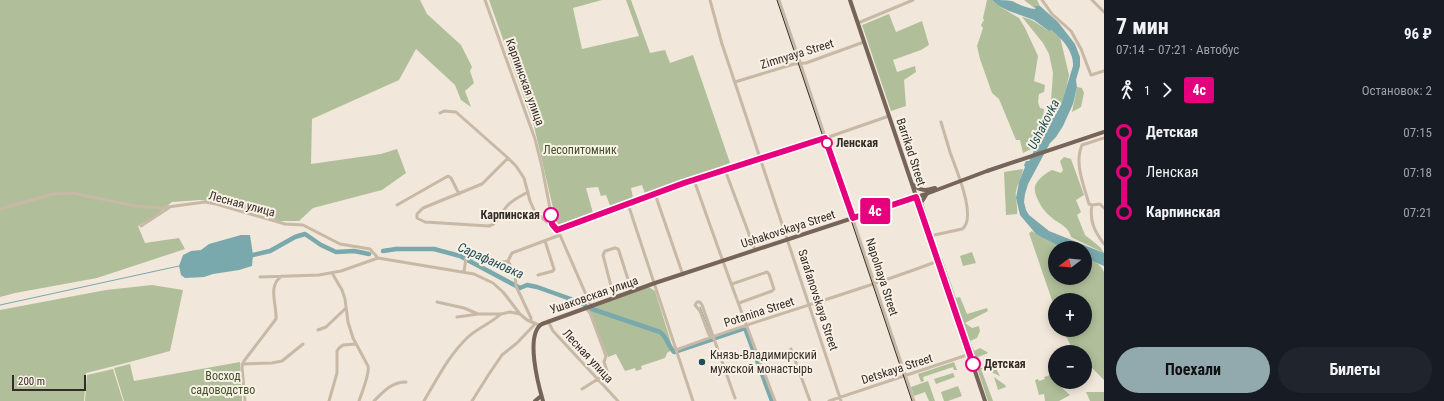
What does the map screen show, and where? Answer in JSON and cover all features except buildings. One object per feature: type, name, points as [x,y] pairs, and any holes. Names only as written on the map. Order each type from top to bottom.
[{"type":"main road","name":"Barrikad Street","points":[[850,0],[986,401]]},
{"type":"main road","name":"Ushakovskaya Street","points":[[655,284],[926,194],[960,180],[1104,132]]},
{"type":"main road","points":[[912,184],[917,189],[926,191],[960,180]]},
{"type":"main road","points":[[926,194],[921,203],[928,222],[930,236]]},
{"type":"main road","name":"Ушаковская улица","points":[[541,396],[533,344],[535,324],[548,321],[655,284]]},
{"type":"main road","points":[[535,401],[541,396],[543,401]]},
{"type":"street","name":"Карпинская улица","points":[[486,0],[535,138],[555,228],[560,234],[591,306]]},
{"type":"street","name":"Sarafanovskaya Street","points":[[710,0],[722,44],[841,399]]},
{"type":"street","name":"Napolnaya Street","points":[[779,0],[914,401]]},
{"type":"street","points":[[858,23],[913,0]]},
{"type":"street","points":[[1042,0],[1052,14],[1071,31],[1082,50],[1091,75],[1104,71]]},
{"type":"street","points":[[1092,0],[1104,12]]},
{"type":"street","name":"Zimnyaya Street","points":[[735,82],[794,64],[806,62],[864,42]]},
{"type":"street","points":[[440,113],[444,111],[456,112],[508,158],[520,172],[526,184],[535,212],[555,228],[694,180],[889,116]]},
{"type":"street","points":[[930,236],[959,230],[966,225],[967,222],[967,207],[942,122]]},
{"type":"street","points":[[1104,138],[1082,145],[1079,150],[1080,170],[1090,204],[1092,205],[1090,212],[1091,219],[1094,230],[1104,244]]},
{"type":"street","points":[[508,158],[482,184],[423,208],[417,214],[417,218],[425,222],[489,226],[497,223],[509,205],[518,197],[528,192]]},
{"type":"street","points":[[725,170],[755,250]]},
{"type":"street","points":[[397,205],[448,176],[451,178],[459,194]]},
{"type":"street","points":[[694,180],[746,326],[775,401]]},
{"type":"street","name":"Лесная улица","points":[[0,209],[53,194],[73,192],[135,206],[160,208],[205,202],[284,224],[303,225],[340,244],[370,249],[378,258]]},
{"type":"street","points":[[655,194],[683,275]]},
{"type":"street","points":[[628,204],[693,401]]},
{"type":"street","points":[[1092,205],[1100,204],[1104,208]]},
{"type":"street","points":[[141,226],[170,207]]},
{"type":"street","points":[[508,261],[512,253],[560,234]]},
{"type":"street","points":[[538,275],[553,271],[554,269],[545,241]]},
{"type":"street","points":[[615,298],[603,255],[605,251],[615,248],[618,249],[632,292]]},
{"type":"street","points":[[464,272],[465,259],[470,257],[504,262],[508,261]]},
{"type":"street","name":"Лесная улица","points":[[260,277],[319,276],[378,258],[464,272],[474,274],[493,283],[503,292],[520,314],[535,324]]},
{"type":"street","points":[[472,401],[502,355],[517,343],[535,324],[516,286],[515,274],[508,261]]},
{"type":"street","name":"Potanina Street","points":[[676,350],[713,336],[874,284],[938,261]]},
{"type":"street","points":[[732,284],[767,272],[769,274],[774,289],[772,291],[739,303]]},
{"type":"street","points":[[332,273],[342,290],[345,299],[348,322],[356,344],[368,366],[369,371],[359,401]]},
{"type":"street","points":[[245,401],[242,364],[276,319],[272,276]]},
{"type":"street","points":[[273,286],[275,281],[282,276]]},
{"type":"street","points":[[437,302],[464,308],[478,314]]},
{"type":"street","points":[[713,336],[709,335],[700,311],[695,306],[697,302],[700,302],[702,305],[713,336],[735,398]]},
{"type":"street","points":[[318,330],[326,327],[346,308]]},
{"type":"street","points":[[582,389],[588,384],[598,380],[606,374],[607,371],[604,362],[606,356],[590,313],[586,308]]},
{"type":"street","points":[[457,317],[510,312],[520,314]]},
{"type":"street","points":[[424,401],[443,368],[469,336],[493,321],[501,314]]},
{"type":"street","name":"Лесная улица","points":[[548,321],[553,331],[618,401]]},
{"type":"street","points":[[242,364],[272,363],[282,361],[303,344]]},
{"type":"street","points":[[329,401],[337,373],[337,352],[343,345],[356,344]]},
{"type":"street","points":[[791,349],[810,401]]},
{"type":"street","name":"Detskaya Street","points":[[829,401],[841,399],[970,354]]},
{"type":"street","points":[[374,401],[394,384],[398,382],[406,382]]},
{"type":"green space","points":[[0,0],[420,0],[427,14],[461,45],[472,67],[470,71],[474,83],[465,91],[471,107],[461,100],[455,85],[416,49],[399,80],[312,119],[311,164],[381,154],[397,149],[406,173],[382,190],[313,208],[299,221],[279,221],[217,202],[200,200],[172,202],[155,216],[138,226],[145,243],[179,238],[185,249],[97,278],[0,297]]},
{"type":"green space","name":"Лесопитомник","points":[[489,0],[602,0],[573,8],[582,49],[639,36],[626,0],[631,0],[650,53],[665,50],[670,63],[693,55],[730,163],[645,194],[642,185],[631,188],[633,198],[611,208],[606,195],[601,196],[598,187],[586,188],[593,213],[557,225],[534,126]]},
{"type":"green space","points":[[987,0],[992,0],[1019,18],[1038,56],[1034,81],[1045,85],[1044,92],[1039,94],[1038,102],[1040,108],[1044,109],[1043,119],[1039,125],[1040,135],[1033,148],[1023,153],[1020,140],[1016,140],[999,99],[992,93],[980,59],[977,46],[983,28],[981,25],[984,20],[983,18]]},
{"type":"green space","points":[[1024,0],[1037,0],[1040,6],[1036,6],[1036,9]]},
{"type":"green space","points":[[889,14],[896,32],[922,21],[929,45],[921,50],[893,60],[897,72],[915,66],[916,72],[904,80],[906,106],[891,111],[862,25]]},
{"type":"green space","points":[[1022,17],[1033,21],[1049,31],[1050,29],[1060,37],[1069,75],[1061,105],[1053,119],[1044,130],[1050,115],[1053,73],[1049,54],[1043,43]]},
{"type":"green space","points":[[1077,87],[1082,88],[1084,93],[1081,107],[1072,112]]},
{"type":"green space","points":[[1064,157],[1071,159],[1084,195],[1076,200],[1081,212],[1077,215],[1085,235],[1100,247],[1104,253],[1092,247],[1092,241],[1079,241],[1071,237],[1068,230],[1047,214],[1038,201],[1035,192],[1037,182],[1052,170],[1061,173],[1063,170],[1060,161]]},
{"type":"green space","points":[[1023,169],[1016,191],[1017,214],[1006,215],[1004,172]]},
{"type":"green space","points":[[1032,231],[1049,241],[1048,285],[1092,285],[1092,261],[1101,266],[1104,272],[1104,380],[1092,368],[1092,345],[1070,345],[1066,337],[1092,337],[1092,293],[1050,293],[1029,233]]},
{"type":"green space","points":[[972,252],[976,263],[963,266],[960,256]]},
{"type":"green space","points":[[942,258],[956,298],[960,297],[967,314],[987,308],[988,311],[965,323],[972,328],[979,326],[980,331],[977,338],[970,341],[974,351],[980,348],[988,353],[973,359],[939,259]]},
{"type":"green space","points":[[152,285],[183,290],[170,351],[86,373],[84,401],[0,401],[0,310],[106,290]]},
{"type":"green space","points":[[649,287],[655,291],[673,349],[667,353],[665,358],[641,366],[642,369],[636,371],[635,368],[625,371],[616,354],[608,357],[589,309]]},
{"type":"green space","name":"Восход садоводство","points":[[240,362],[242,401],[124,401],[114,368],[130,364],[134,381]]},
{"type":"green space","points":[[954,362],[957,370],[954,370],[953,367],[923,377],[924,381],[921,382],[918,374]]},
{"type":"green space","points":[[978,364],[981,368],[994,365],[1000,376],[981,369],[993,401],[988,401],[976,365]]},
{"type":"green space","points":[[113,369],[123,401],[85,401],[87,375]]},
{"type":"green space","points":[[953,373],[955,377],[936,384],[934,379]]},
{"type":"green space","points":[[1048,376],[1048,389],[1063,389],[1070,395],[1059,401],[1045,401],[1044,394],[1039,395],[1035,380],[1038,379],[1039,381],[1045,379],[1044,377]]},
{"type":"green space","points":[[994,377],[1005,385],[1006,387],[998,390]]},
{"type":"green space","points":[[928,381],[935,401],[929,401],[925,392],[914,396],[911,387]]},
{"type":"green space","points":[[958,386],[962,396],[944,401],[941,392]]},
{"type":"green space","points":[[1086,392],[1104,392],[1104,401],[1090,401]]},
{"type":"water","points":[[992,0],[1012,1],[1026,7],[1036,9],[1035,6],[1040,6],[1058,22],[1075,44],[1080,57],[1080,66],[1076,80],[1077,87],[1073,104],[1063,126],[1050,143],[1028,184],[1024,202],[1029,215],[1049,231],[1074,241],[1049,241],[1036,234],[1020,215],[1016,198],[1019,182],[1025,167],[1024,165],[1026,161],[1029,161],[1038,142],[1037,140],[1061,105],[1073,66],[1072,56],[1059,37],[1051,30],[1049,31],[1034,20],[999,6]]},
{"type":"water","points":[[241,235],[250,235],[253,255],[252,266],[204,277],[185,278],[181,275],[179,266],[183,255],[191,251],[201,250],[209,244]]},
{"type":"water","points":[[1092,248],[1104,253],[1104,266],[1092,261]]},
{"type":"waterway","name":"Сарафановка","points":[[253,255],[270,251],[295,237],[305,234],[321,245],[336,252],[354,251],[369,254]]},
{"type":"waterway","name":"Сарафановка","points":[[383,251],[396,249],[434,249],[460,256],[520,288],[527,285],[537,287],[585,305]]},
{"type":"waterway","points":[[0,305],[179,266]]},
{"type":"waterway","points":[[700,307],[711,334]]},
{"type":"waterway","name":"Сарафановка","points":[[589,308],[660,332],[674,352],[713,339]]},
{"type":"waterway","name":"Сарафановка","points":[[715,338],[745,328],[772,401]]},
{"type":"tram line","points":[[777,0],[912,401]]},
{"type":"bus line","name":"4с","points":[[551,215],[552,224],[557,230],[684,183],[825,138],[853,218],[916,197],[973,364]]},
{"type":"place","name":"Ленская","points":[[827,143]]},
{"type":"place","name":"Карпинская","points":[[551,215]]},
{"type":"place","name":"Князь-Владимирский мужской монастырь","points":[[702,362]]},
{"type":"place","name":"Детская","points":[[973,364]]},
{"type":"water label","name":"Ushakovka","points":[[1043,124]]}]
